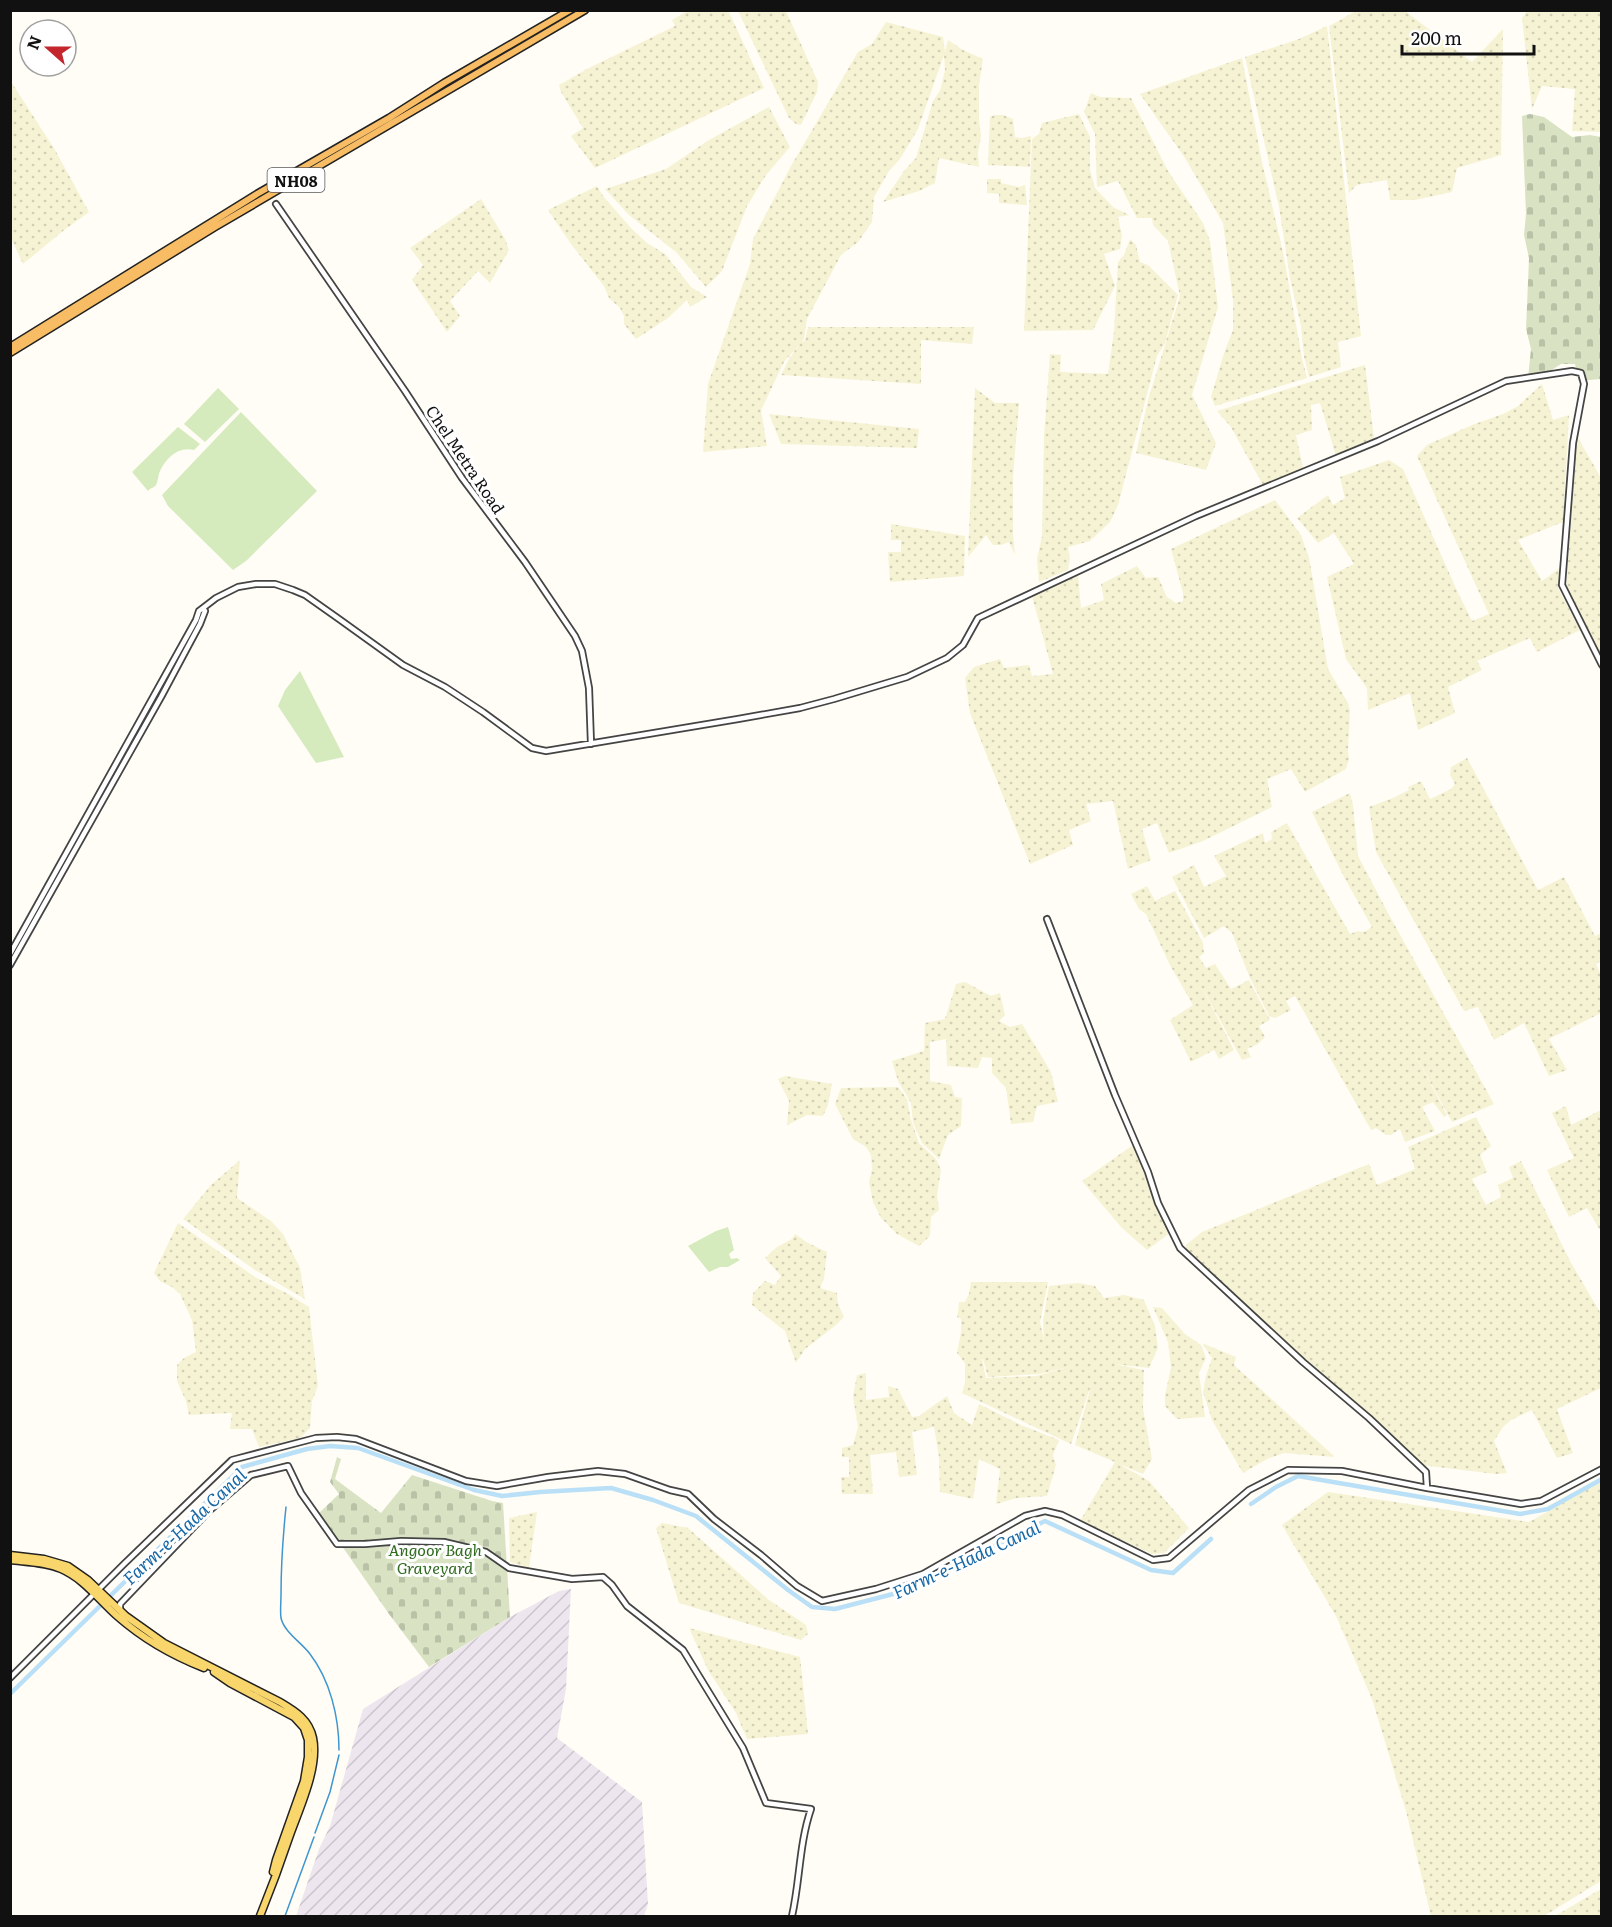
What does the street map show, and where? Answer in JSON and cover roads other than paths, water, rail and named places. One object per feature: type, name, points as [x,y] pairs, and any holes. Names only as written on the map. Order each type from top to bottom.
[{"type":"highway","name":"NH08","points":[[10,353],[257,194],[570,10]]},
{"type":"highway","name":"NH08","points":[[10,347],[585,10]]},
{"type":"main road","points":[[10,1555],[44,1559],[68,1566],[88,1580],[116,1611],[161,1648],[187,1662],[209,1670],[294,1717],[304,1728],[308,1740],[304,1781],[276,1860],[269,1893],[260,1917]]},
{"type":"main road","points":[[10,1560],[41,1563],[59,1568],[98,1593]]},
{"type":"street","points":[[261,200],[276,204],[280,190]]},
{"type":"street","name":"Chel Metra Road","points":[[276,204],[399,381],[462,478],[525,562],[575,636],[582,651],[589,688],[591,744]]},
{"type":"street","points":[[10,954],[156,695],[201,609],[238,587],[275,584],[305,595],[403,665],[445,687],[532,748],[546,751],[591,744],[800,708],[907,676],[946,658],[963,645],[978,618],[1196,516],[1378,441],[1506,381],[1563,371],[1581,373],[1584,384],[1573,443],[1562,585],[1602,665]]},
{"type":"street","points":[[10,965],[161,697],[200,624],[205,611],[201,609]]},
{"type":"street","points":[[1047,919],[1115,1095],[1148,1172],[1158,1203],[1180,1248],[1303,1362],[1370,1418],[1426,1472],[1427,1488]]},
{"type":"street","points":[[10,1678],[232,1460],[316,1438],[356,1439],[466,1481],[497,1485],[548,1476],[598,1472],[625,1474],[688,1494],[714,1519],[797,1586],[822,1601],[923,1574],[1025,1516],[1045,1511],[1062,1515],[1153,1560],[1169,1558],[1250,1490],[1288,1470],[1342,1472],[1521,1504],[1541,1501],[1602,1469]]},
{"type":"street","points":[[116,1611],[120,1604],[209,1511],[251,1475],[288,1466],[301,1493],[337,1544],[444,1542],[486,1552],[509,1568],[572,1579],[603,1577],[612,1585],[627,1606],[682,1650],[743,1748],[766,1803],[811,1809],[804,1830],[801,1865],[792,1917]]},
{"type":"waterway","name":"Farm-e-Hada Canal","points":[[10,1694],[242,1467],[307,1449],[330,1446],[358,1448],[474,1490],[502,1496],[611,1488],[653,1500],[696,1516],[812,1607],[835,1609],[897,1593],[1045,1521],[1151,1570],[1173,1573],[1211,1539]]},
{"type":"waterway","points":[[1251,1504],[1276,1487],[1298,1476],[1520,1514],[1548,1509],[1602,1479]]},
{"type":"waterway","points":[[286,1507],[281,1618],[289,1633],[310,1654],[323,1675],[335,1712],[339,1750]]},
{"type":"waterway","points":[[315,1833],[330,1792],[339,1755]]},
{"type":"waterway","points":[[285,1916],[314,1837]]},
{"type":"park label","name":"Angoor Bagh Graveyard","points":[[435,1558]]}]
